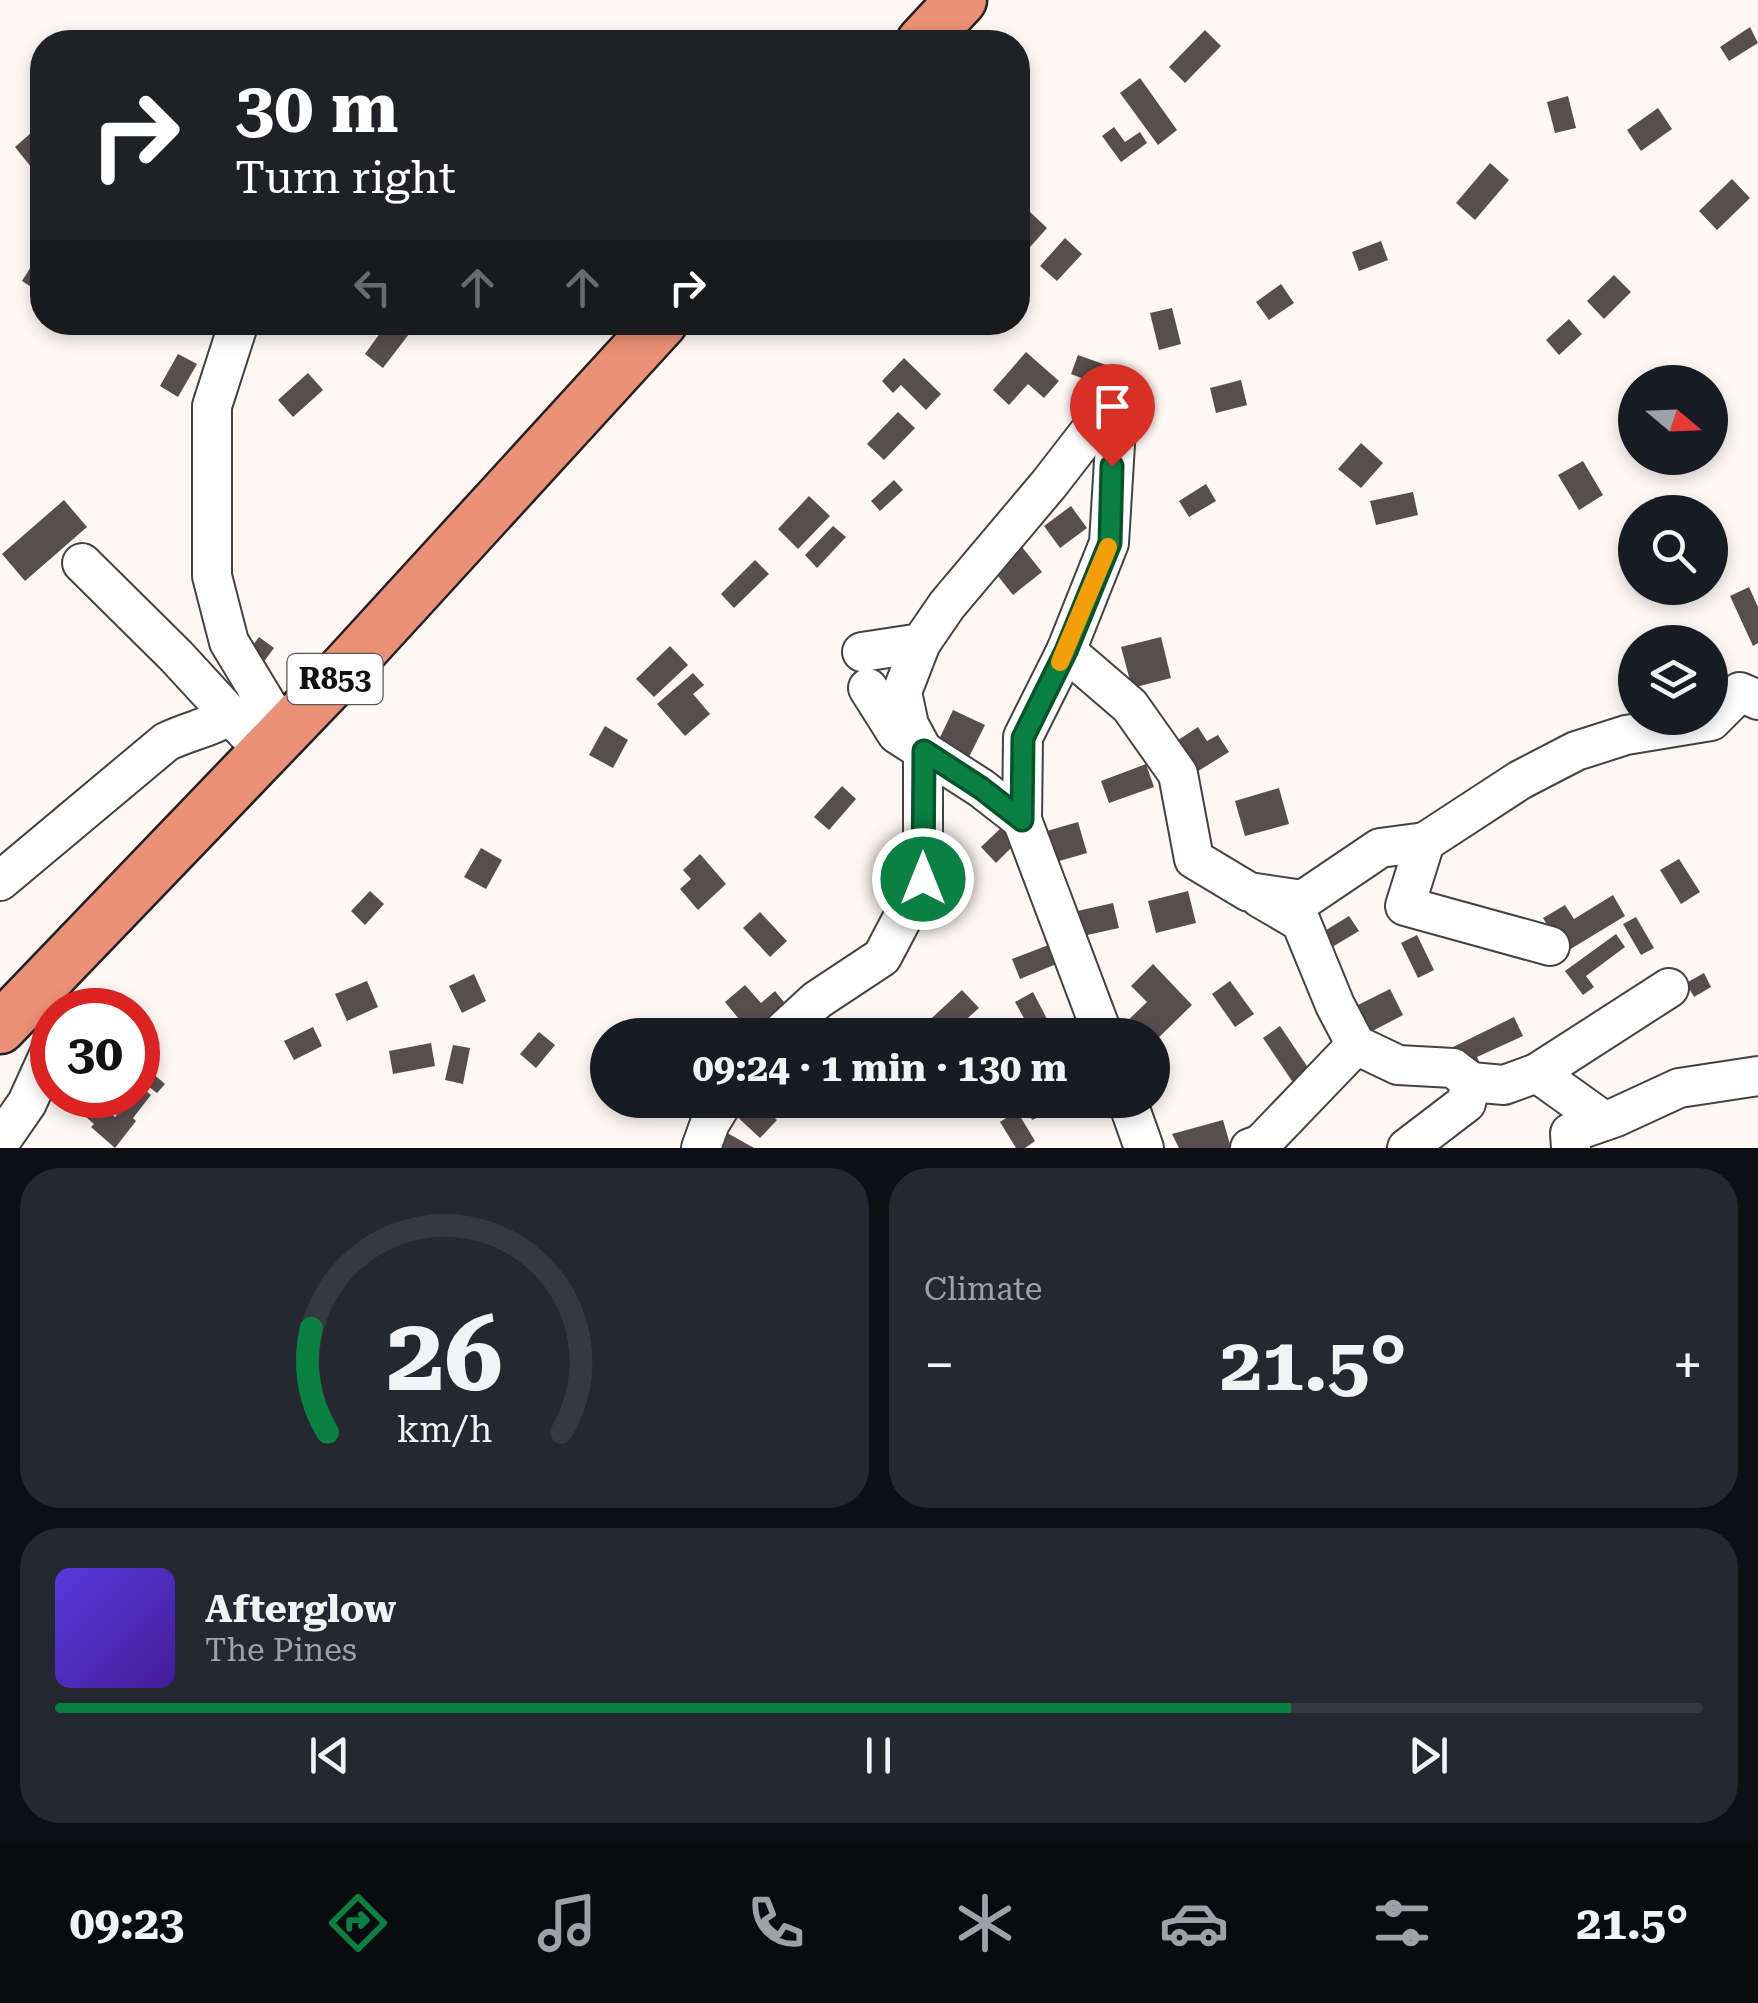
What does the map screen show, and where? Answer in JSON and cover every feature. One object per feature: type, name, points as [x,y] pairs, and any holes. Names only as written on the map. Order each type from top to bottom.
[{"type":"main road","points":[[933,30],[961,0]]},
{"type":"main road","name":"R853","points":[[27,1016],[650,335]]},
{"type":"street","points":[[235,335],[212,406],[212,576],[230,642],[274,744]]},
{"type":"street","points":[[797,1018],[817,1000],[882,957],[923,879],[924,751],[910,725],[902,692],[921,643],[946,605],[1118,394],[1110,543],[1066,651],[1023,738],[1022,820],[1097,1018]]},
{"type":"street","points":[[82,563],[232,714],[274,744]]},
{"type":"street","points":[[921,643],[865,670],[897,734],[981,788],[1022,820]]},
{"type":"street","points":[[1066,651],[1130,706],[1178,774],[1194,859],[1301,922],[1335,1006],[1356,1044],[1398,1065],[1453,1068],[1471,1082],[1504,1085],[1538,1073],[1669,988]]},
{"type":"street","points":[[1249,892],[1303,900],[1380,848],[1425,842],[1520,780],[1576,751],[1626,736],[1711,720],[1740,692],[1758,700]]},
{"type":"street","points":[[0,882],[166,742],[198,727],[219,723],[232,714]]},
{"type":"street","points":[[1425,842],[1406,906],[1550,946]]},
{"type":"street","points":[[1250,1148],[1261,1144],[1356,1044]]},
{"type":"street","points":[[1538,1073],[1604,1121]]},
{"type":"street","points":[[1571,1148],[1570,1133],[1679,1088],[1758,1076]]},
{"type":"street","points":[[1407,1148],[1466,1103],[1471,1082]]},
{"type":"street","points":[[0,1142],[30,1096]]},
{"type":"street","points":[[702,1148],[713,1118]]},
{"type":"street","points":[[1133,1118],[1144,1148]]},
{"type":"building","points":[[1750,27],[1758,43],[1729,61],[1720,47]]},
{"type":"building","points":[[1205,30],[1221,46],[1185,83],[1169,67]]},
{"type":"building","points":[[1140,78],[1177,130],[1158,145],[1120,93]]},
{"type":"building","points":[[1568,96],[1576,128],[1555,133],[1547,102]]},
{"type":"building","points":[[1658,108],[1672,129],[1641,151],[1627,130]]},
{"type":"building","points":[[1114,127],[1125,142],[1140,132],[1147,143],[1121,162],[1102,136]]},
{"type":"building","points":[[30,134],[30,166],[15,147]]},
{"type":"building","points":[[1490,163],[1509,180],[1475,220],[1456,203]]},
{"type":"building","points":[[1732,179],[1750,198],[1717,230],[1699,211]]},
{"type":"building","points":[[1030,212],[1047,228],[1030,247]]},
{"type":"building","points":[[1065,238],[1082,254],[1057,281],[1040,266]]},
{"type":"building","points":[[1381,241],[1388,260],[1359,271],[1352,252]]},
{"type":"building","points":[[30,268],[30,286],[22,281]]},
{"type":"building","points":[[1614,275],[1631,292],[1604,319],[1587,301]]},
{"type":"building","points":[[1281,284],[1294,303],[1269,320],[1256,302]]},
{"type":"building","points":[[1172,308],[1181,344],[1159,350],[1150,313]]},
{"type":"building","points":[[1569,319],[1582,334],[1559,355],[1546,340]]},
{"type":"building","points":[[379,335],[408,335],[383,368],[365,354]]},
{"type":"building","points":[[1026,352],[1059,381],[1044,398],[1028,384],[1009,405],[993,390]]},
{"type":"building","points":[[178,354],[197,364],[178,397],[160,386]]},
{"type":"building","points":[[1078,355],[1120,370],[1112,390],[1071,374]]},
{"type":"building","points":[[904,358],[941,394],[926,410],[901,385],[893,393],[882,381]]},
{"type":"building","points":[[308,373],[323,390],[293,417],[278,400]]},
{"type":"building","points":[[1241,380],[1247,405],[1216,413],[1210,388]]},
{"type":"building","points":[[898,412],[915,428],[884,460],[867,444]]},
{"type":"building","points":[[1361,443],[1383,463],[1361,488],[1338,469]]},
{"type":"building","points":[[1583,461],[1603,495],[1579,510],[1558,475]]},
{"type":"building","points":[[894,480],[903,490],[880,511],[871,501]]},
{"type":"building","points":[[1206,484],[1216,501],[1189,517],[1179,501]]},
{"type":"building","points":[[1413,492],[1418,515],[1376,525],[1370,501]]},
{"type":"building","points":[[809,496],[830,516],[798,549],[778,529]]},
{"type":"building","points":[[64,500],[87,527],[25,581],[2,554]]},
{"type":"building","points":[[1071,506],[1087,528],[1060,548],[1044,526]]},
{"type":"building","points":[[833,526],[846,537],[817,568],[805,555]]},
{"type":"building","points":[[1022,547],[1042,572],[1013,595],[994,571]]},
{"type":"building","points":[[755,560],[769,574],[734,608],[721,594]]},
{"type":"building","points":[[1749,587],[1758,607],[1758,643],[1753,646],[1730,596]]},
{"type":"building","points":[[259,637],[274,648],[260,667],[250,649]]},
{"type":"building","points":[[1161,637],[1171,678],[1132,688],[1121,647]]},
{"type":"building","points":[[670,646],[688,665],[654,697],[636,679]]},
{"type":"building","points":[[693,673],[704,685],[693,694],[710,714],[685,736],[657,704]]},
{"type":"building","points":[[953,710],[985,725],[965,765],[934,750]]},
{"type":"building","points":[[605,726],[628,740],[613,768],[589,755]]},
{"type":"building","points":[[1198,727],[1207,741],[1218,735],[1229,752],[1195,773],[1175,742]]},
{"type":"building","points":[[1146,764],[1154,787],[1109,803],[1101,781]]},
{"type":"building","points":[[842,786],[856,799],[829,830],[814,817]]},
{"type":"building","points":[[1279,788],[1289,824],[1245,836],[1235,801]]},
{"type":"building","points":[[1078,822],[1087,853],[1049,864],[1040,833]]},
{"type":"building","points":[[1003,826],[1018,841],[996,863],[981,847]]},
{"type":"building","points":[[481,848],[502,860],[486,889],[464,877]]},
{"type":"building","points":[[700,854],[726,884],[698,910],[680,889],[691,879],[683,870]]},
{"type":"building","points":[[1679,859],[1700,892],[1681,904],[1660,870]]},
{"type":"building","points":[[370,891],[384,904],[365,925],[351,911]]},
{"type":"building","points":[[1188,891],[1196,923],[1156,933],[1148,901]]},
{"type":"building","points":[[1613,895],[1625,916],[1564,953],[1543,918],[1565,905],[1574,919]]},
{"type":"building","points":[[1113,903],[1119,928],[1078,937],[1073,912]]},
{"type":"building","points":[[760,912],[787,941],[770,957],[743,928]]},
{"type":"building","points":[[1349,916],[1359,931],[1327,950],[1318,935]]},
{"type":"building","points":[[1636,917],[1654,948],[1641,955],[1623,924]]},
{"type":"building","points":[[1616,934],[1625,947],[1586,976],[1594,987],[1583,995],[1565,971]]},
{"type":"building","points":[[1417,935],[1434,970],[1418,978],[1401,943]]},
{"type":"building","points":[[1059,941],[1066,960],[1020,979],[1012,959]]},
{"type":"building","points":[[1153,964],[1192,1005],[1170,1026],[1170,1018],[1130,1018],[1147,1002],[1131,986]]},
{"type":"building","points":[[1704,973],[1711,987],[1694,997],[1686,983]]},
{"type":"building","points":[[474,974],[486,1001],[462,1013],[449,986]]},
{"type":"building","points":[[367,981],[378,1007],[347,1021],[335,994]]},
{"type":"building","points":[[1230,981],[1254,1014],[1235,1027],[1212,994]]},
{"type":"building","points":[[745,985],[761,1003],[775,991],[793,1013],[787,1018],[738,1018],[725,1002]]},
{"type":"building","points":[[1390,989],[1403,1015],[1363,1036],[1350,1009]]},
{"type":"building","points":[[962,990],[979,1008],[968,1018],[932,1018]]},
{"type":"building","points":[[1033,992],[1046,1018],[1024,1018],[1015,1002]]},
{"type":"building","points":[[1514,1017],[1523,1036],[1477,1057],[1480,1064],[1461,1073],[1449,1049]]},
{"type":"building","points":[[1280,1026],[1311,1072],[1294,1084],[1263,1038]]},
{"type":"building","points":[[313,1027],[322,1046],[294,1060],[284,1041]]},
{"type":"building","points":[[539,1032],[555,1045],[536,1068],[520,1054]]},
{"type":"building","points":[[431,1043],[435,1066],[393,1074],[389,1051]]},
{"type":"building","points":[[453,1045],[470,1048],[463,1084],[445,1080]]},
{"type":"building","points":[[87,1118],[136,1121],[115,1148],[91,1127],[94,1124]]},
{"type":"building","points":[[738,1118],[777,1120],[760,1138]]},
{"type":"building","points":[[1021,1118],[1035,1141],[1025,1148],[1016,1148],[1000,1122]]},
{"type":"building","points":[[1223,1120],[1231,1148],[1179,1148],[1172,1134]]},
{"type":"building","points":[[722,1130],[754,1148],[713,1148]]},
{"type":"slow traffic","points":[[1060,662],[1108,547]]},
{"type":"route","points":[[923,879],[924,751],[1022,820],[1023,738],[1066,651],[1110,543],[1112,466]]}]
